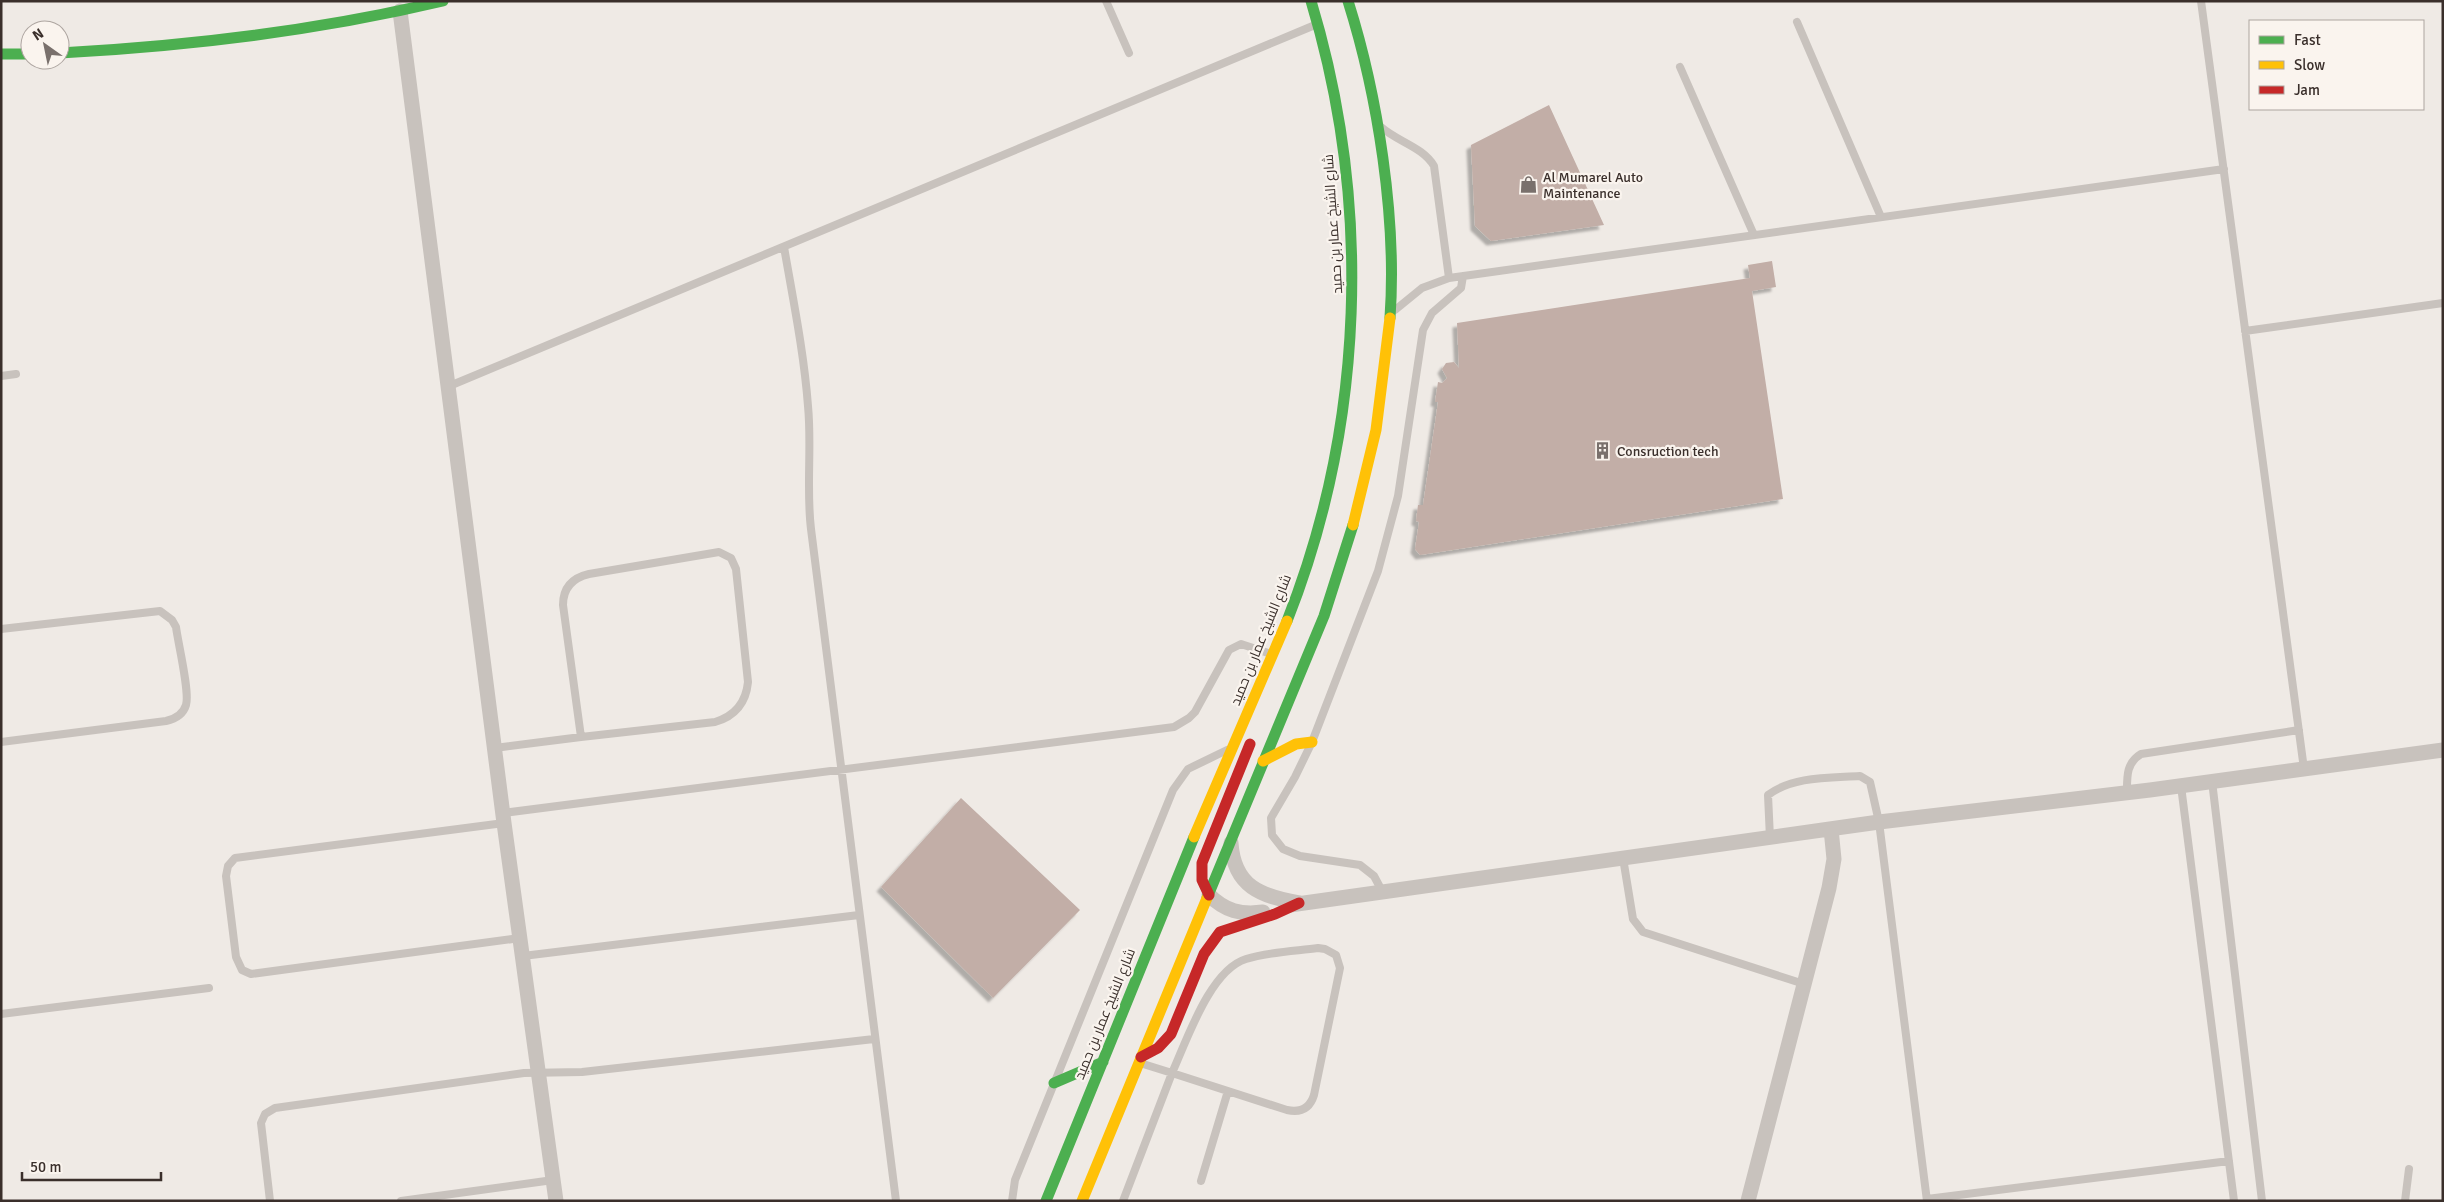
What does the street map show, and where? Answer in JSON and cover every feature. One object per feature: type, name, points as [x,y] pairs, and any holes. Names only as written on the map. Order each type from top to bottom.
[{"type":"street","points":[[70,52],[221,40],[284,32],[400,12],[443,1]]},
{"type":"street","name":"شارع الشيخ عمار بن حميد","points":[[1046,1201],[1149,944],[1274,655],[1300,587],[1329,478],[1343,413],[1351,348],[1354,280],[1348,184],[1332,80],[1311,1]]},
{"type":"street","points":[[1082,1201],[1324,616],[1357,514],[1378,415],[1390,315],[1388,218],[1376,122],[1365,66],[1348,1]]},
{"type":"street","points":[[400,12],[447,387],[556,1201]]},
{"type":"street","points":[[1,54],[20,54]]},
{"type":"street","points":[[1258,689],[1260,715]]},
{"type":"street","points":[[1255,731],[1202,863],[1202,880],[1209,895],[1226,909],[1247,914],[1268,911],[1299,902],[1879,822],[2181,786],[2443,750]]},
{"type":"street","points":[[1263,761],[1296,744],[1312,742]]},
{"type":"street","points":[[1748,1201],[1832,874],[1834,859],[1831,829]]},
{"type":"street","points":[[1231,841],[1235,865],[1248,884],[1268,897],[1299,902]]},
{"type":"street","points":[[1140,1060],[1158,1048],[1171,1034],[1204,954],[1220,932],[1275,914],[1299,902]]},
{"type":"street","points":[[1054,1083],[1103,1062]]},
{"type":"lane","points":[[1106,1],[1129,53]]},
{"type":"lane","points":[[2201,1],[2304,769]]},
{"type":"lane","points":[[1796,22],[1881,217]]},
{"type":"lane","points":[[447,387],[1318,24]]},
{"type":"lane","points":[[1680,67],[1754,235]]},
{"type":"lane","points":[[1376,122],[1396,139],[1426,155],[1434,166],[1449,278]]},
{"type":"lane","points":[[1390,315],[1411,296],[1429,285],[1449,278],[2224,169]]},
{"type":"lane","points":[[784,247],[806,385],[810,429],[809,510],[874,1039],[896,1201]]},
{"type":"lane","points":[[1382,891],[1374,876],[1360,865],[1291,854],[1276,842],[1272,835],[1271,818],[1295,777],[1312,742],[1366,608],[1389,534],[1405,458],[1423,330],[1432,313],[1462,288],[1463,276]]},
{"type":"lane","points":[[2245,331],[2443,303]]},
{"type":"lane","points":[[1,376],[16,374]]},
{"type":"lane","points":[[495,748],[715,722],[724,720],[739,708],[747,692],[748,682],[736,569],[731,558],[720,552],[713,553],[589,574],[575,579],[570,584],[565,590],[564,605],[581,737]]},
{"type":"lane","points":[[1,629],[160,611],[172,620],[176,627],[187,700],[182,712],[172,720],[1,742]]},
{"type":"lane","points":[[520,938],[251,974],[239,967],[236,957],[226,876],[228,866],[234,858],[504,818],[841,769],[1174,727],[1195,712],[1229,650],[1241,644],[1274,655]]},
{"type":"lane","points":[[2126,793],[2128,767],[2141,754],[2299,730]]},
{"type":"lane","points":[[1012,1201],[1015,1180],[1177,782],[1196,763],[1233,747]]},
{"type":"lane","points":[[1770,838],[1768,795],[1780,787],[1816,779],[1860,776],[1870,782],[1879,822],[1927,1200],[2229,1161]]},
{"type":"lane","points":[[2212,781],[2262,1201]]},
{"type":"lane","points":[[2181,786],[2234,1201]]},
{"type":"lane","points":[[1623,858],[1633,919],[1643,932],[1804,984]]},
{"type":"lane","points":[[523,956],[859,915]]},
{"type":"lane","points":[[1123,1201],[1172,1073],[1212,986],[1221,975],[1244,959],[1258,956],[1318,948],[1331,951],[1336,955],[1340,968],[1314,1095],[1309,1105],[1299,1111],[1293,1111],[1172,1073],[1140,1060]]},
{"type":"lane","points":[[1,1014],[209,988]]},
{"type":"lane","points":[[270,1201],[261,1123],[265,1114],[270,1110],[538,1071],[582,1072],[874,1039]]},
{"type":"lane","points":[[1202,1182],[1228,1090]]},
{"type":"lane","points":[[2406,1201],[2409,1169]]},
{"type":"lane","points":[[401,1201],[553,1180]]},
{"type":"building","name":"Al Mumarel Auto Maintenance","points":[[1549,105],[1604,225],[1491,241],[1475,226],[1471,145]]},
{"type":"building","name":"Consruction tech","points":[[1772,261],[1776,287],[1752,291],[1783,499],[1420,555],[1415,549],[1419,522],[1416,521],[1418,505],[1423,505],[1438,402],[1435,402],[1438,382],[1442,383],[1447,378],[1442,369],[1446,363],[1454,362],[1459,368],[1457,323],[1750,278],[1748,265]]},
{"type":"building","points":[[961,798],[1080,910],[993,998],[881,887]]},
{"type":"traffic: fast","points":[[70,52],[253,36],[348,21],[443,1]]},
{"type":"traffic: fast","points":[[1287,621],[1313,546],[1332,469],[1345,392],[1351,313],[1351,234],[1344,155],[1331,78],[1311,1]]},
{"type":"traffic: fast","points":[[1348,1],[1368,77],[1383,158],[1391,240],[1390,318]]},
{"type":"traffic: fast","points":[[1,54],[20,54]]},
{"type":"traffic: fast","points":[[1207,898],[1324,616],[1353,525]]},
{"type":"traffic: fast","points":[[1046,1201],[1194,837]]},
{"type":"traffic: fast","points":[[1054,1083],[1103,1062]]},
{"type":"traffic: slow","points":[[1353,525],[1376,430],[1390,318]]},
{"type":"traffic: slow","points":[[1194,837],[1287,621]]},
{"type":"traffic: slow","points":[[1263,761],[1296,744],[1312,742]]},
{"type":"traffic: slow","points":[[1082,1201],[1207,898]]},
{"type":"traffic: jam","points":[[1209,895],[1202,880],[1202,863],[1250,744]]},
{"type":"traffic: jam","points":[[1141,1057],[1158,1048],[1171,1034],[1204,954],[1220,932],[1275,914],[1299,903]]},
{"type":"place","name":"Al Mumarel Auto Maintenance","points":[[1529,185]]},
{"type":"place","name":"Consruction tech","points":[[1603,451]]}]
